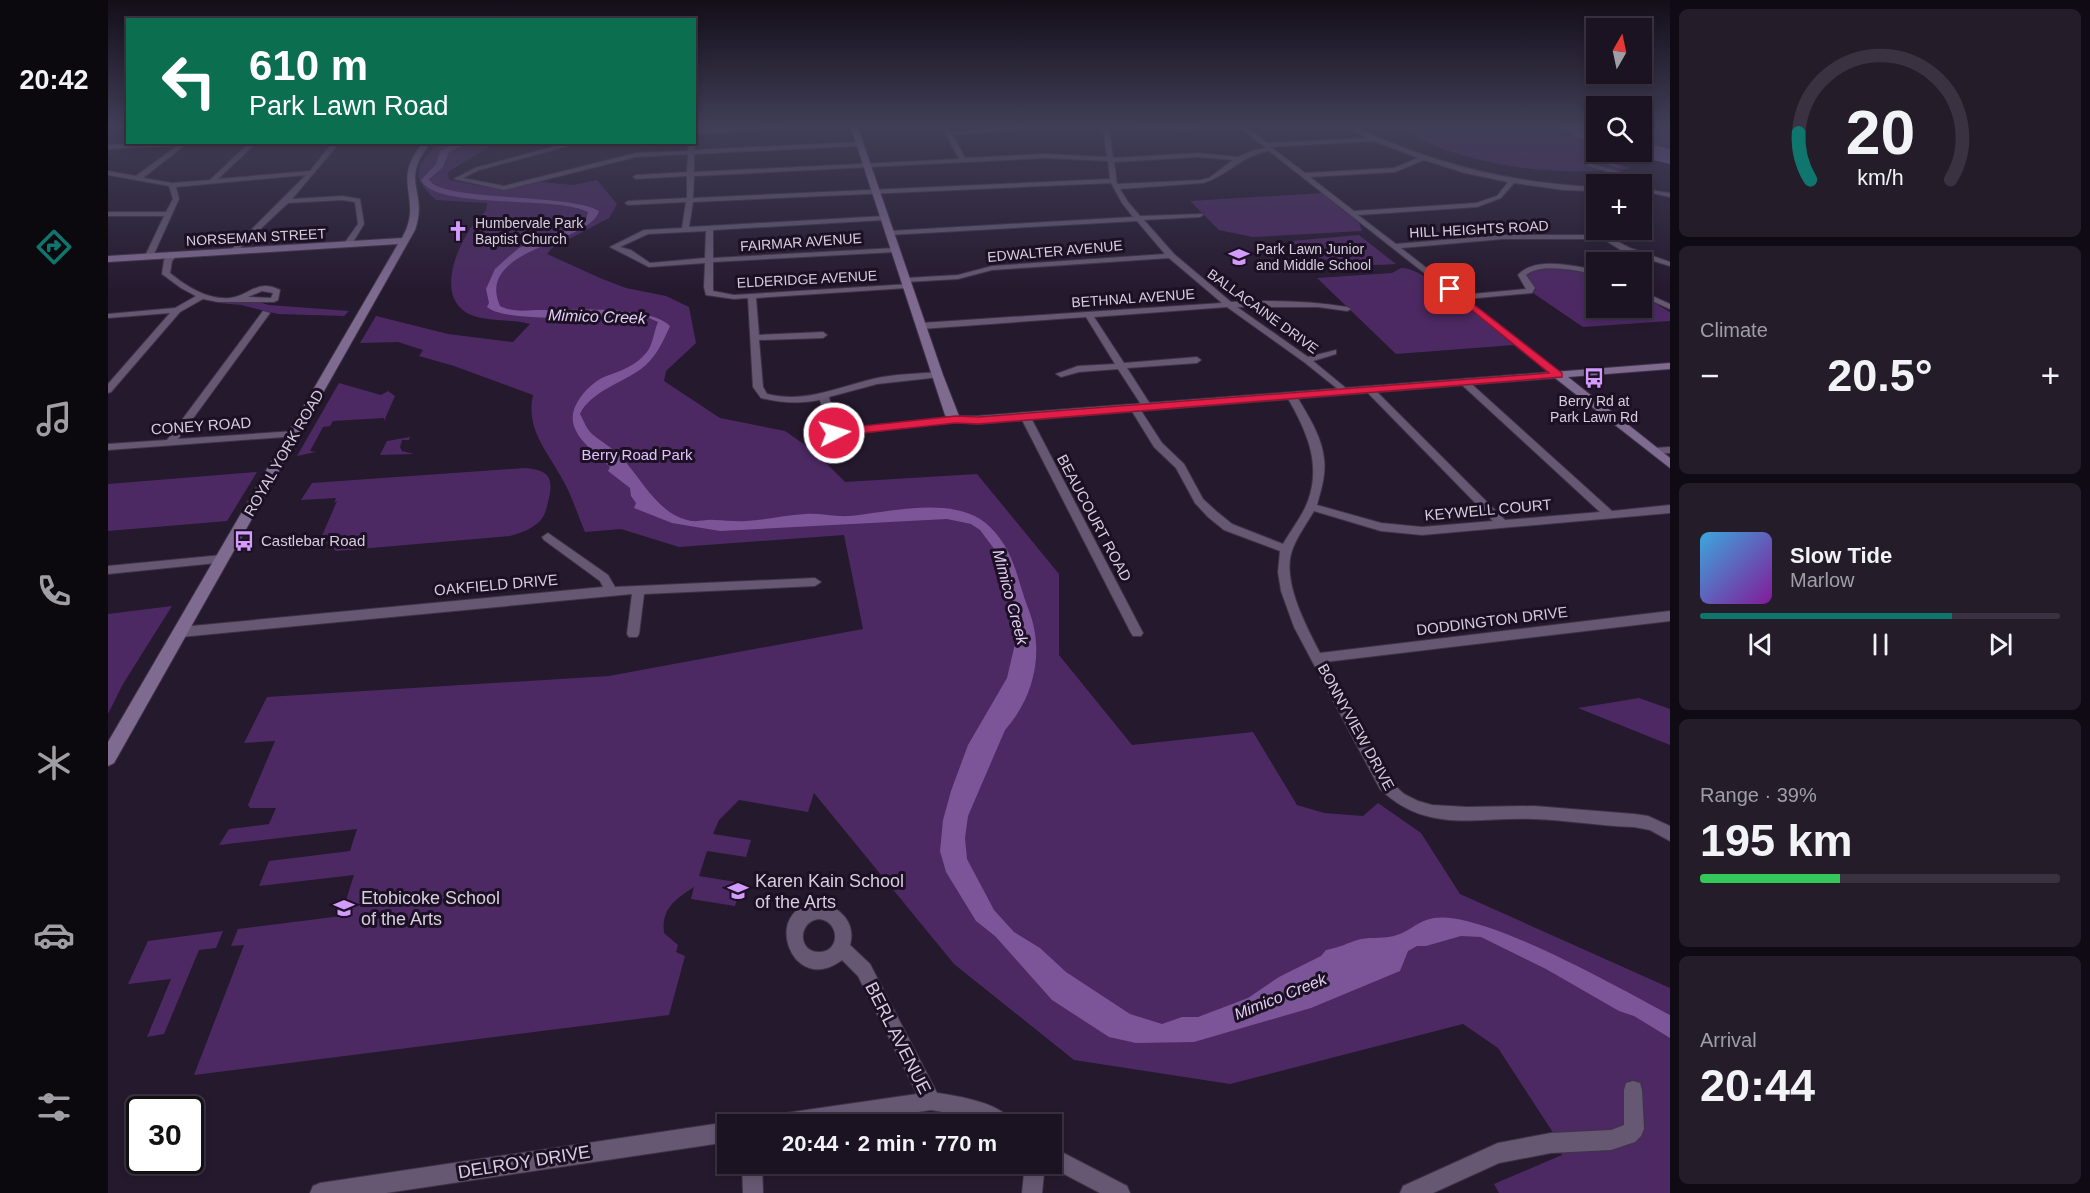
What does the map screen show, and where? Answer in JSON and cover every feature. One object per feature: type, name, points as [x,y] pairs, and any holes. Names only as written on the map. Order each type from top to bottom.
[{"type":"street","points":[[147,181],[172,185],[207,181]]},
{"type":"street","points":[[234,252],[303,181]]},
{"type":"street","name":"ROYAL YORK ROAD","points":[[108,758],[405,241],[416,220],[411,181]]},
{"type":"street","points":[[460,181],[509,187],[533,181]]},
{"type":"street","points":[[691,181],[685,229],[884,218]]},
{"type":"street","points":[[871,181],[951,415],[956,419]]},
{"type":"street","points":[[628,203],[1205,181]]},
{"type":"street","points":[[1311,181],[1670,464]]},
{"type":"street","points":[[1353,213],[1477,205],[1499,197],[1513,181],[1554,188],[1586,189]]},
{"type":"street","points":[[1636,181],[1654,192],[1670,195]]},
{"type":"street","name":"BALLACAINE DRIVE","points":[[1114,184],[1171,256],[1229,305],[1307,360],[1344,391]]},
{"type":"street","points":[[150,256],[176,199],[172,185]]},
{"type":"street","points":[[283,201],[342,198],[358,200],[361,224],[347,245]]},
{"type":"street","points":[[108,214],[170,214]]},
{"type":"street","points":[[889,233],[1200,215]]},
{"type":"street","points":[[709,261],[710,228]]},
{"type":"street","name":"FAIRMAR AVENUE","points":[[685,229],[647,232],[614,247],[655,266],[895,250]]},
{"type":"street","name":"HILL HEIGHTS ROAD","points":[[1394,246],[1503,237],[1586,237]]},
{"type":"street","points":[[1608,240],[1627,250],[1670,264]]},
{"type":"street","name":"NORSEMAN STREET","points":[[108,259],[405,241]]},
{"type":"street","points":[[173,255],[168,260],[166,274],[202,296],[219,300],[237,299]]},
{"type":"street","name":"EDWALTER AVENUE","points":[[907,283],[958,277],[992,268],[1171,256]]},
{"type":"street","name":"ELDERIDGE AVENUE","points":[[709,261],[709,293],[723,297],[907,283]]},
{"type":"street","points":[[1461,297],[1531,290],[1522,275],[1529,269],[1559,267],[1586,271]]},
{"type":"street","points":[[108,390],[177,310],[202,296]]},
{"type":"street","points":[[752,296],[757,378],[764,396],[784,400],[824,397],[877,381],[937,375]]},
{"type":"street","points":[[1652,298],[1670,307]]},
{"type":"street","name":"BETHNAL AVENUE","points":[[921,326],[1229,305],[1291,303],[1347,309]]},
{"type":"street","points":[[108,316],[177,310]]},
{"type":"street","points":[[170,443],[266,313]]},
{"type":"street","points":[[1089,315],[1122,366],[1158,445],[1180,466],[1199,501],[1228,527],[1286,549]]},
{"type":"street","points":[[755,338],[824,335]]},
{"type":"street","points":[[1307,360],[1333,352]]},
{"type":"street","points":[[1061,374],[1078,369],[1197,360]]},
{"type":"street","points":[[824,397],[834,433],[956,419],[1025,416],[1670,366]]},
{"type":"street","points":[[1464,382],[1609,514]]},
{"type":"street","points":[[1369,389],[1503,525]]},
{"type":"street","name":"BONNYVIEW DRIVE","points":[[1291,395],[1308,424],[1319,458],[1318,480],[1311,507],[1286,549],[1284,572],[1287,591],[1300,627],[1385,785],[1403,802],[1429,813],[1523,812],[1617,820],[1637,819],[1653,823],[1670,834]]},
{"type":"street","name":"BEAUCOURT ROAD","points":[[1025,416],[1137,633]]},
{"type":"street","name":"CONEY ROAD","points":[[108,447],[295,434]]},
{"type":"street","points":[[1654,451],[1670,450]]},
{"type":"street","name":"KEYWELL COURT","points":[[1311,507],[1360,522],[1404,530],[1442,531],[1670,509]]},
{"type":"street","points":[[548,537],[604,578],[611,591]]},
{"type":"street","points":[[108,570],[222,559]]},
{"type":"street","name":"OAKFIELD DRIVE","points":[[181,632],[611,591],[815,582]]},
{"type":"street","points":[[633,634],[638,590]]},
{"type":"street","name":"DODDINGTON DRIVE","points":[[1318,658],[1670,616]]},
{"type":"street","name":"BERL AVENUE","points":[[841,948],[864,970],[931,1101]]},
{"type":"street","points":[[1410,1193],[1498,1153],[1551,1143],[1611,1140],[1628,1135],[1634,1129],[1633,1090]]},
{"type":"street","points":[[845,1114],[931,1101],[965,1107],[980,1114]]},
{"type":"street","name":"DELROY DRIVE","points":[[320,1193],[371,1189],[717,1134]]},
{"type":"street","points":[[1062,1162],[1120,1193]]},
{"type":"street","points":[[752,1174],[753,1193]]},
{"type":"street","points":[[1032,1193],[1034,1174]]},
{"type":"green space","name":"Berry Road Park","points":[[420,181],[453,181],[497,189],[533,181],[573,185],[598,181],[617,204],[609,218],[552,248],[547,254],[626,288],[666,296],[689,307],[696,343],[666,371],[664,381],[720,418],[785,431],[814,451],[845,482],[977,474],[1059,574],[1059,655],[1132,745],[1253,732],[1297,805],[1324,813],[1363,816],[1378,803],[1421,833],[1460,894],[1670,988],[1670,1193],[1499,1193],[1494,1184],[1562,1155],[1552,1131],[1498,1048],[1463,1024],[1230,1084],[1074,1060],[954,964],[814,793],[808,812],[739,800],[719,820],[713,834],[751,840],[746,857],[707,851],[699,876],[742,883],[735,906],[691,899],[694,887],[676,900],[667,911],[664,933],[678,945],[676,952],[685,956],[669,1015],[194,1075],[244,945],[231,946],[238,929],[341,916],[354,875],[259,886],[269,861],[350,851],[357,829],[219,845],[229,829],[269,824],[276,808],[250,808],[248,805],[275,741],[244,743],[267,697],[609,676],[863,629],[844,535],[679,547],[621,529],[585,532],[568,490],[540,442],[531,408],[533,395],[454,366],[419,356],[423,350],[398,342],[360,343],[376,316],[448,334],[513,342],[530,324],[485,319],[471,315],[459,306],[452,294],[451,279],[454,263],[468,232],[486,211],[487,203],[436,200]]},
{"type":"green space","points":[[1322,193],[1359,223],[1362,231],[1253,237],[1219,230],[1190,201]]},
{"type":"green space","points":[[1359,235],[1396,264],[1341,263],[1315,256],[1292,241]]},
{"type":"green space","points":[[1401,268],[1411,270],[1441,287],[1514,345],[1396,354],[1317,278],[1392,273]]},
{"type":"green space","points":[[1551,268],[1586,273],[1586,318],[1652,318],[1652,301],[1670,312],[1670,321],[1583,327],[1533,293],[1536,289],[1524,273]]},
{"type":"green space","points":[[250,300],[269,305],[349,311],[344,316],[278,314],[241,305],[218,303]]},
{"type":"green space","points":[[339,383],[381,395],[388,391],[395,396],[384,421],[384,418],[333,421],[330,426],[323,427],[310,451],[316,452],[297,456]]},
{"type":"green space","points":[[410,437],[409,440],[402,440],[400,447],[402,451],[414,454],[380,455],[387,441]]},
{"type":"green space","points":[[525,468],[539,470],[547,476],[550,484],[549,498],[540,521],[510,536],[336,551],[321,538],[337,501],[334,503],[336,498],[301,500],[312,483]]},
{"type":"green space","points":[[257,472],[227,521],[108,531],[108,484]]},
{"type":"green space","points":[[172,606],[123,684],[108,714],[108,614]]},
{"type":"green space","points":[[1639,698],[1670,709],[1670,745],[1578,708]]},
{"type":"green space","points":[[223,931],[216,948],[199,950],[164,1034],[147,1037],[171,979],[128,984],[148,941]]},
{"type":"water","name":"Mimico Creek","points":[[422,181],[431,181],[437,186],[455,191],[584,205],[599,211],[591,222],[518,259],[503,271],[496,286],[500,306],[521,311],[610,310],[629,312],[660,319],[670,326],[658,350],[646,365],[599,394],[585,406],[580,414],[592,434],[628,464],[666,510],[691,521],[742,521],[805,514],[850,516],[903,509],[942,508],[976,517],[998,536],[1014,565],[1033,624],[1036,656],[1030,688],[1024,702],[1005,730],[968,816],[965,838],[967,859],[994,910],[1014,932],[1040,948],[1066,972],[1130,1014],[1162,1024],[1182,1017],[1198,1017],[1248,998],[1279,977],[1321,956],[1326,950],[1361,939],[1397,935],[1429,919],[1456,919],[1485,926],[1553,954],[1670,1015],[1670,1038],[1634,1016],[1619,1011],[1546,969],[1481,937],[1461,936],[1426,946],[1417,946],[1408,951],[1400,971],[1311,1008],[1194,1042],[1136,1043],[1109,1037],[1052,1000],[995,936],[976,921],[946,872],[940,851],[943,820],[951,791],[968,745],[1007,678],[1017,635],[1011,618],[1007,580],[995,550],[980,530],[971,524],[947,519],[720,531],[672,523],[634,508],[636,503],[631,496],[630,488],[608,471],[610,467],[587,446],[575,430],[573,411],[580,397],[593,384],[627,368],[643,357],[651,345],[658,322],[647,317],[516,316],[487,307],[489,303],[486,289],[495,269],[519,248],[586,220],[588,212],[551,204],[471,199],[431,189]]},
{"type":"place","name":"Humbervale Park Baptist Church","points":[[458,231]]},
{"type":"place","name":"Park Lawn Junior and Middle School","points":[[1239,257]]},
{"type":"place","name":"Berry Rd at Park Lawn Rd","points":[[1594,378]]},
{"type":"place","name":"Castlebar Road","points":[[244,541]]},
{"type":"place","name":"Karen Kain School of the Arts","points":[[738,891]]},
{"type":"place","name":"Etobicoke School of the Arts","points":[[344,908]]},
{"type":"route","points":[[834,433],[956,419],[978,420],[1558,375],[1450,289]]}]
